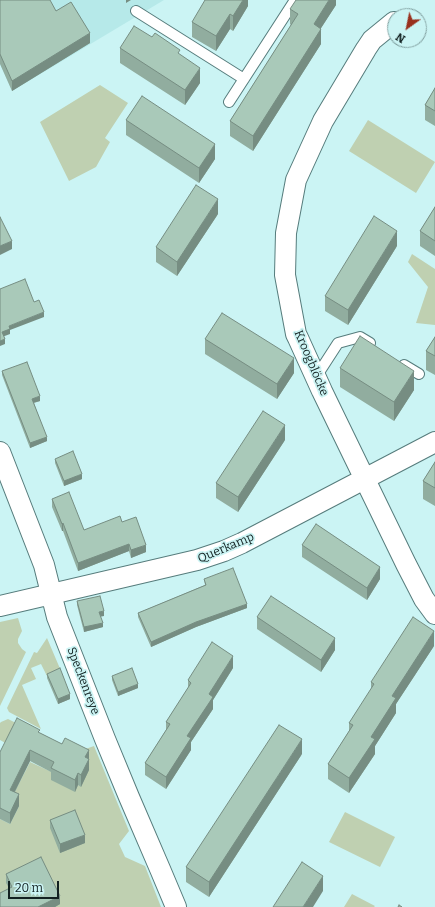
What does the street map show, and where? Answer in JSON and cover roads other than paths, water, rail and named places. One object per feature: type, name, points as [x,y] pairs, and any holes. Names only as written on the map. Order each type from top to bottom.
[{"type":"street","name":"Kroogblöcke","points":[[387,28],[372,40],[323,120],[296,180],[286,233],[285,275],[296,334],[409,571],[435,614]]},
{"type":"street","name":"Querkamp","points":[[0,606],[197,560],[224,551],[435,442]]},
{"type":"street","name":"Speckenreye","points":[[0,452],[44,565],[57,617],[105,739],[176,907]]},
{"type":"lane","points":[[229,102],[295,0]]},
{"type":"lane","points":[[136,11],[244,80]]},
{"type":"lane","points":[[316,377],[338,343],[360,337],[380,350]]},
{"type":"lane","points":[[393,358],[419,374]]}]
